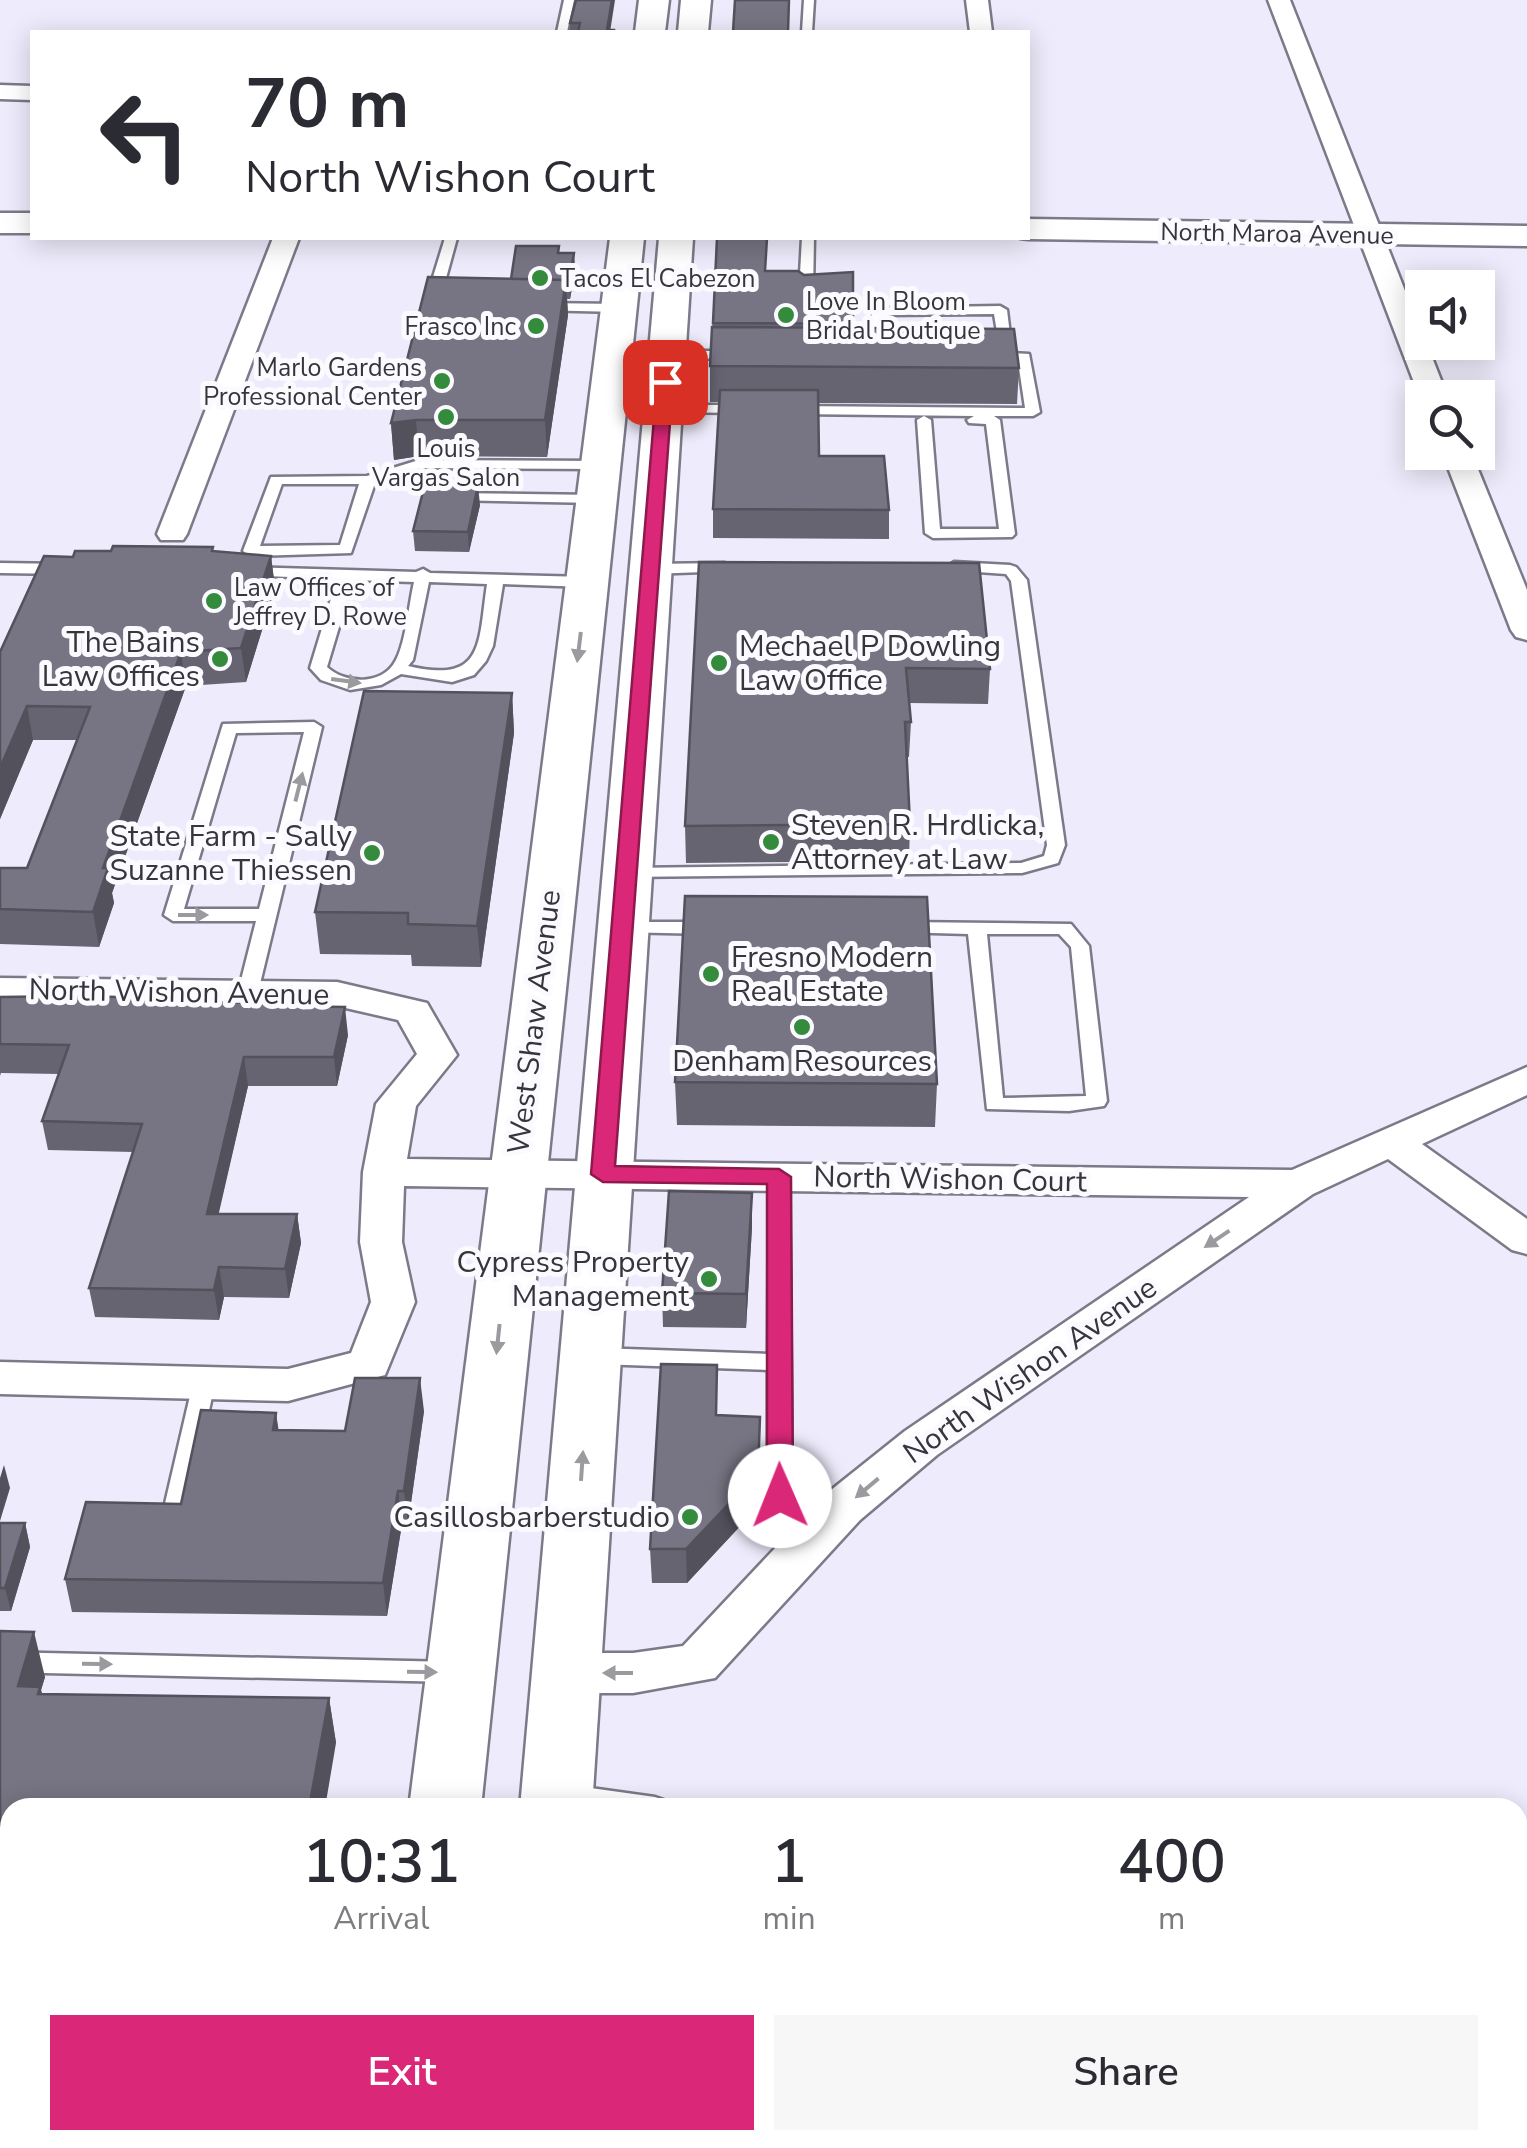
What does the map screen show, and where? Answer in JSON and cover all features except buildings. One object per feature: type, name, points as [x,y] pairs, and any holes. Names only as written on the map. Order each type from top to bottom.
[{"type":"main road","points":[[650,30],[654,0]]},
{"type":"main road","points":[[693,30],[696,0]]},
{"type":"main road","points":[[0,223],[30,223]]},
{"type":"main road","name":"North Maroa Avenue","points":[[1030,229],[1527,236]]},
{"type":"main road","name":"West Shaw Avenue","points":[[446,1798],[627,240]]},
{"type":"main road","points":[[556,1798],[676,240]]},
{"type":"street","points":[[976,0],[981,30]]},
{"type":"street","points":[[1278,0],[1427,380]]},
{"type":"street","points":[[0,92],[30,93]]},
{"type":"street","points":[[172,534],[285,240]]},
{"type":"street","points":[[1463,470],[1527,630]]},
{"type":"street","name":"North Wishon Avenue","points":[[0,990],[338,994],[413,1011],[437,1055],[396,1104],[384,1172],[380,1242],[392,1302],[369,1364],[288,1385],[204,1383]]},
{"type":"street","name":"North Wishon Avenue","points":[[567,1673],[633,1673],[697,1664],[843,1507],[920,1443],[1298,1184],[1527,1080]]},
{"type":"street","points":[[1391,1141],[1527,1240]]},
{"type":"street","points":[[384,1172],[603,1174]]},
{"type":"street","name":"North Wishon Court","points":[[603,1174],[1298,1184]]},
{"type":"street","points":[[0,1378],[204,1383]]},
{"type":"lane","points":[[562,30],[570,0]]},
{"type":"lane","points":[[808,30],[809,0]]},
{"type":"lane","points":[[448,306],[432,305],[450,240]]},
{"type":"lane","points":[[806,292],[808,240]]},
{"type":"lane","points":[[525,302],[619,304]]},
{"type":"lane","points":[[662,413],[1032,412],[1024,357],[968,352],[1007,348],[1000,310],[878,311],[879,350]]},
{"type":"lane","points":[[668,350],[751,351]]},
{"type":"lane","points":[[662,413],[766,418]]},
{"type":"lane","points":[[785,418],[994,420],[1008,534],[933,533],[924,420]]},
{"type":"lane","points":[[368,480],[346,550],[251,551],[276,480],[368,480],[419,464],[598,482]]},
{"type":"lane","points":[[433,497],[598,482]]},
{"type":"lane","points":[[626,873],[1022,868],[1052,859],[1056,845],[1019,580],[1010,570],[936,567]]},
{"type":"lane","points":[[0,568],[77,569]]},
{"type":"lane","points":[[650,569],[740,568]]},
{"type":"lane","points":[[231,572],[423,574],[587,582]]},
{"type":"lane","points":[[347,573],[318,668],[326,677],[354,686],[379,681],[405,660],[423,574]]},
{"type":"lane","points":[[399,668],[439,678],[468,674],[481,663],[496,578]]},
{"type":"lane","points":[[248,992],[314,728],[229,728],[173,915],[267,915]]},
{"type":"lane","points":[[622,928],[728,928]]},
{"type":"lane","points":[[881,928],[977,928],[1064,928],[1080,946],[1096,1101],[1069,1105],[994,1104],[977,928]]},
{"type":"lane","points":[[779,1177],[780,1496]]},
{"type":"lane","points":[[590,1356],[778,1362]]},
{"type":"lane","points":[[172,1524],[204,1383]]},
{"type":"lane","points":[[0,1662],[461,1672]]},
{"type":"place","name":"Tacos El Cabezon","points":[[540,278]]},
{"type":"place","name":"Love In Bloom Bridal Boutique","points":[[786,315]]},
{"type":"place","name":"Frasco Inc","points":[[536,326]]},
{"type":"place","name":"Marlo Gardens Professional Center","points":[[442,381]]},
{"type":"place","name":"Louis Vargas Salon","points":[[446,417]]},
{"type":"place","name":"Law Offices of Jeffrey D. Rowe","points":[[214,601]]},
{"type":"place","name":"The Bains Law Offices","points":[[220,659]]},
{"type":"place","name":"Mechael P Dowling Law Office","points":[[719,663]]},
{"type":"place","name":"Steven R. Hrdlicka, Attorney at Law","points":[[771,842]]},
{"type":"place","name":"State Farm - Sally Suzanne Thiessen","points":[[372,853]]},
{"type":"place","name":"Fresno Modern Real Estate","points":[[711,974]]},
{"type":"place","name":"Denham Resources","points":[[802,1027]]},
{"type":"place","name":"Cypress Property Management","points":[[709,1279]]},
{"type":"place","name":"Casillosbarberstudio","points":[[690,1517]]},
{"type":"route","points":[[665,382],[603,1174],[779,1177],[780,1496]]}]
